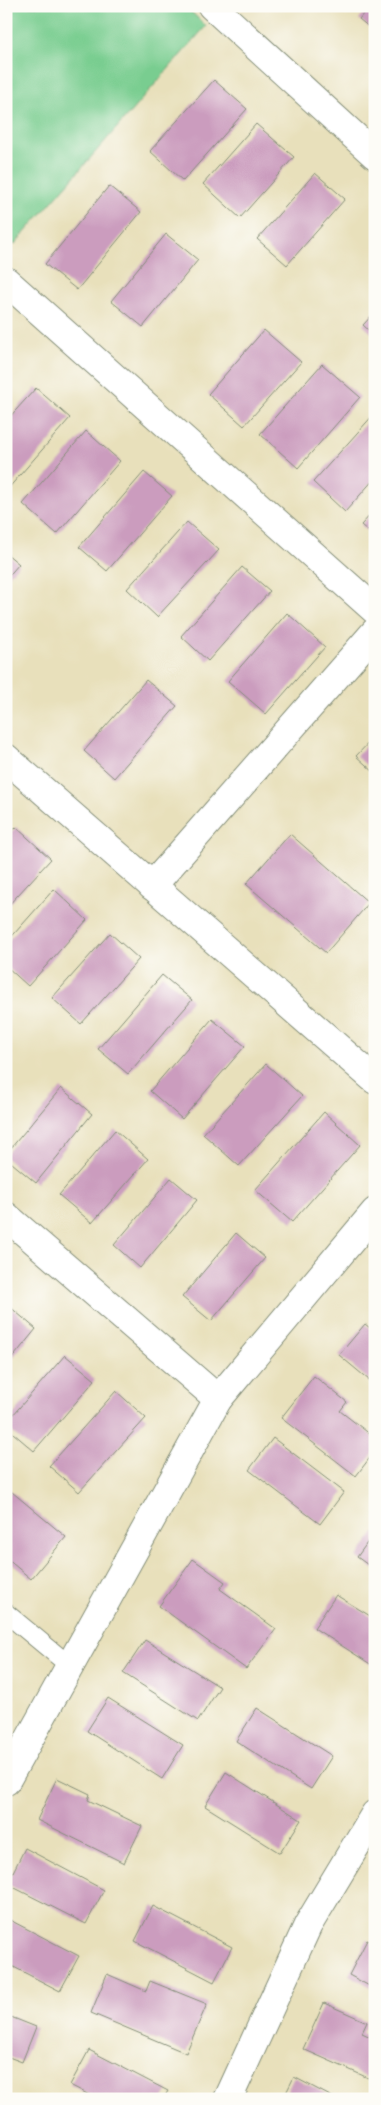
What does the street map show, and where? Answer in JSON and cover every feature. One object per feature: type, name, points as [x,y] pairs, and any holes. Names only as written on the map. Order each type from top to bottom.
[{"type":"street","points":[[212,6],[375,155]]},
{"type":"street","points":[[6,281],[375,610]]},
{"type":"street","points":[[152,886],[375,632]]},
{"type":"street","points":[[6,758],[375,1080]]},
{"type":"street","points":[[6,1781],[218,1399],[375,1212]]},
{"type":"street","points":[[6,1216],[218,1399]]},
{"type":"street","points":[[228,2099],[308,1925],[375,1814]]},
{"type":"lane","points":[[6,1613],[70,1666]]},
{"type":"green space","points":[[6,6],[185,6],[206,26],[14,245],[6,239]]},
{"type":"building","points":[[370,6],[375,6],[375,32],[359,19]]},
{"type":"building","points":[[214,80],[247,109],[183,181],[150,151]]},
{"type":"building","points":[[256,124],[294,157],[240,218],[203,184]]},
{"type":"building","points":[[315,173],[345,199],[287,265],[257,239]]},
{"type":"building","points":[[109,186],[141,212],[77,290],[45,264]]},
{"type":"building","points":[[166,234],[198,260],[143,327],[111,301]]},
{"type":"building","points":[[375,312],[375,336],[363,325]]},
{"type":"building","points":[[264,330],[301,362],[244,426],[208,394]]},
{"type":"building","points":[[322,364],[360,397],[298,468],[260,434]]},
{"type":"building","points":[[36,388],[70,418],[6,491],[6,421]]},
{"type":"building","points":[[375,413],[375,478],[345,512],[313,482]]},
{"type":"building","points":[[86,431],[120,461],[57,534],[23,504]]},
{"type":"building","points":[[144,472],[172,496],[107,571],[79,547]]},
{"type":"building","points":[[375,510],[375,537],[361,525]]},
{"type":"building","points":[[187,522],[219,550],[157,617],[127,589]]},
{"type":"building","points":[[6,553],[19,564],[6,579]]},
{"type":"building","points":[[242,567],[270,591],[208,661],[181,636]]},
{"type":"building","points":[[287,613],[325,647],[266,714],[228,681]]},
{"type":"building","points":[[146,680],[177,706],[114,778],[84,751]]},
{"type":"building","points":[[375,736],[375,773],[356,756]]},
{"type":"building","points":[[16,827],[51,859],[6,908],[6,838]]},
{"type":"building","points":[[290,834],[369,903],[326,953],[246,884]]},
{"type":"building","points":[[54,889],[87,920],[28,986],[6,966],[6,943]]},
{"type":"building","points":[[110,933],[139,959],[81,1024],[52,998]]},
{"type":"building","points":[[162,975],[192,1000],[128,1074],[98,1049]]},
{"type":"building","points":[[212,1019],[245,1046],[182,1119],[150,1091]]},
{"type":"building","points":[[266,1064],[302,1096],[239,1166],[203,1134]]},
{"type":"building","points":[[61,1088],[92,1114],[36,1183],[6,1158],[6,1154]]},
{"type":"building","points":[[324,1112],[360,1145],[292,1222],[255,1190]]},
{"type":"building","points":[[115,1130],[148,1159],[92,1223],[59,1195]]},
{"type":"building","points":[[171,1178],[197,1200],[140,1268],[114,1245]]},
{"type":"building","points":[[236,1233],[265,1258],[211,1321],[182,1297]]},
{"type":"building","points":[[9,1306],[36,1329],[6,1366],[6,1309]]},
{"type":"building","points":[[365,1324],[375,1332],[375,1385],[339,1355]]},
{"type":"building","points":[[65,1355],[95,1380],[34,1451],[6,1427],[6,1423]]},
{"type":"building","points":[[314,1376],[347,1402],[340,1411],[375,1438],[375,1451],[356,1476],[281,1418]]},
{"type":"building","points":[[116,1391],[146,1418],[79,1492],[49,1466]]},
{"type":"building","points":[[273,1438],[344,1492],[320,1524],[249,1470]]},
{"type":"building","points":[[6,1487],[66,1537],[31,1579],[6,1558]]},
{"type":"building","points":[[375,1532],[375,1570],[357,1557]]},
{"type":"building","points":[[193,1559],[225,1582],[220,1589],[276,1629],[246,1669],[159,1606]]},
{"type":"building","points":[[336,1595],[375,1619],[375,1667],[314,1628]]},
{"type":"building","points":[[145,1640],[220,1687],[198,1721],[123,1673]]},
{"type":"building","points":[[108,1698],[183,1745],[162,1779],[87,1731]]},
{"type":"building","points":[[257,1708],[332,1756],[311,1789],[236,1741]]},
{"type":"building","points":[[226,1772],[301,1820],[280,1853],[205,1806]]},
{"type":"building","points":[[57,1778],[90,1794],[88,1800],[142,1826],[124,1863],[37,1820]]},
{"type":"building","points":[[25,1848],[104,1890],[86,1924],[7,1884]]},
{"type":"building","points":[[153,1906],[232,1947],[214,1982],[135,1941]]},
{"type":"building","points":[[6,1918],[79,1956],[60,1991],[6,1963]]},
{"type":"building","points":[[367,1940],[375,1944],[375,1989],[349,1975]]},
{"type":"building","points":[[107,1974],[146,1991],[150,1981],[207,2004],[186,2053],[91,2013]]},
{"type":"building","points":[[324,2003],[367,2022],[362,2033],[375,2039],[375,2081],[303,2049]]},
{"type":"building","points":[[6,2015],[36,2027],[22,2062],[6,2056]]},
{"type":"building","points":[[89,2050],[168,2091],[163,2099],[97,2099],[70,2085]]},
{"type":"building","points":[[294,2077],[336,2099],[283,2099]]}]
